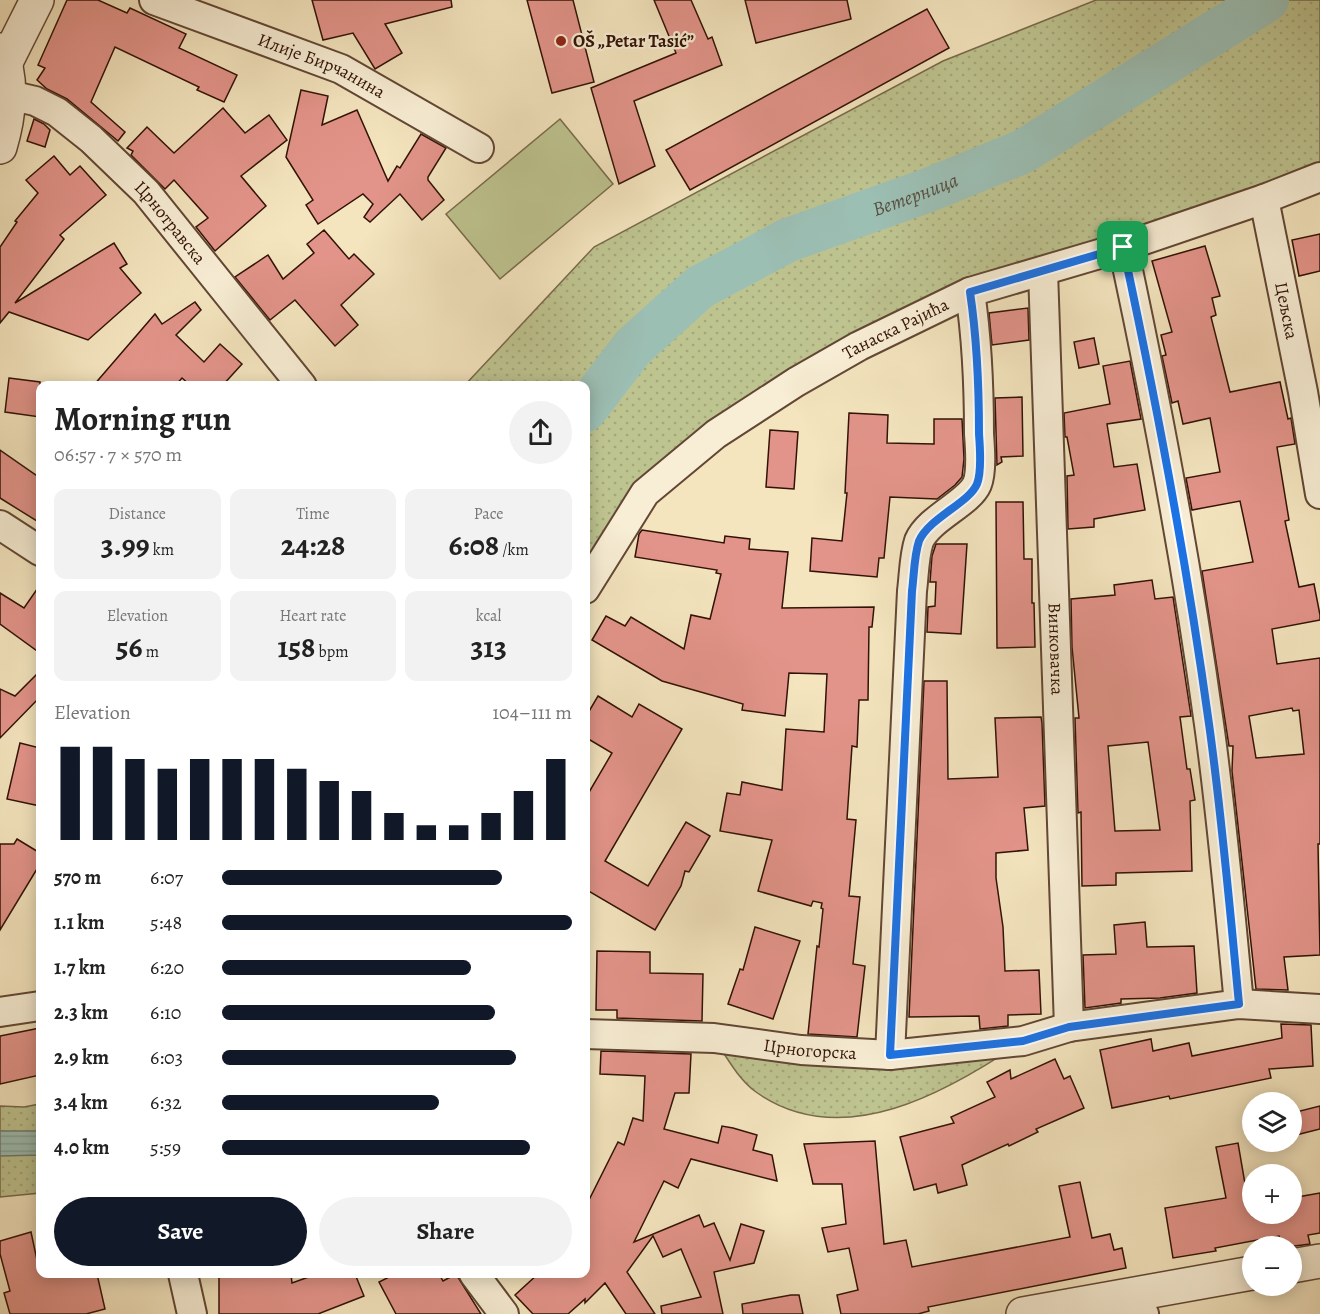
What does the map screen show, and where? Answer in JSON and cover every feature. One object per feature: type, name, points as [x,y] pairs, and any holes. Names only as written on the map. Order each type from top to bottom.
[{"type":"street","points":[[0,147],[9,95],[2,58],[37,0]]},
{"type":"street","name":"Илије Бирчанина","points":[[154,0],[341,69],[479,148]]},
{"type":"street","name":"Црнотравска","points":[[9,95],[35,101],[57,112],[91,139],[146,192],[298,381]]},
{"type":"street","name":"Танаска Рајића","points":[[590,581],[645,493],[716,434],[796,382],[859,346],[970,292],[1123,247],[1264,199],[1320,177]]},
{"type":"street","name":"Цељска","points":[[1264,199],[1303,392],[1320,494]]},
{"type":"street","points":[[1123,247],[1159,416],[1209,724],[1222,827],[1239,1004]]},
{"type":"street","name":"Винковачка","points":[[1043,271],[1069,1027]]},
{"type":"street","points":[[890,1055],[912,591],[916,557],[919,542],[927,529],[971,492],[977,483],[980,456],[976,331],[970,292]]},
{"type":"street","points":[[0,525],[36,548]]},
{"type":"street","name":"Црногорска","points":[[590,1034],[714,1038],[801,1050],[890,1055],[1023,1041],[1069,1027],[1239,1004],[1320,1009]]},
{"type":"street","points":[[0,1012],[36,1007]]},
{"type":"street","points":[[1302,1264],[1320,1261]]},
{"type":"street","points":[[1023,1314],[1242,1275]]},
{"type":"street","points":[[184,1278],[192,1314]]},
{"type":"street","points":[[477,1278],[504,1314]]},
{"type":"street","points":[[1110,1298],[1144,1314]]},
{"type":"green space","points":[[1096,0],[1320,0],[1320,179],[910,320],[645,493],[590,581],[590,381],[469,381],[594,247],[943,61]]},
{"type":"green space","points":[[560,119],[613,184],[500,279],[446,214]]},
{"type":"green space","points":[[714,1038],[801,1050],[1023,1041],[962,1079],[928,1096],[894,1108],[858,1116],[823,1117],[789,1109],[756,1092],[738,1074]]},
{"type":"green space","points":[[36,1105],[36,1193],[0,1197],[0,1106],[24,1107]]},
{"type":"water","points":[[0,1131],[36,1131],[36,1155],[0,1156]]},
{"type":"building","points":[[67,0],[98,0],[127,13],[130,8],[186,34],[179,48],[237,75],[224,102],[197,90],[199,87],[115,47],[91,102],[125,132],[118,141],[67,99],[47,89],[37,80],[45,68],[38,65]]},
{"type":"building","points":[[312,0],[451,0],[452,7],[385,24],[402,53],[375,69],[353,33],[323,40]]},
{"type":"building","name":"OŠ „Petar Tasić”","points":[[527,0],[573,0],[594,82],[552,93]]},
{"type":"building","points":[[654,0],[691,0],[708,39],[712,37],[722,65],[634,101],[655,166],[619,184],[591,88],[676,53]]},
{"type":"building","points":[[745,0],[847,0],[851,19],[756,43]]},
{"type":"building","points":[[927,9],[949,48],[690,190],[666,150]]},
{"type":"building","points":[[301,90],[328,96],[322,125],[357,110],[388,181],[397,166],[400,168],[421,134],[446,148],[428,177],[444,200],[422,220],[400,194],[370,222],[364,217],[373,204],[363,194],[318,224],[306,205],[313,200],[286,157]]},
{"type":"building","points":[[223,108],[245,133],[269,115],[287,140],[241,176],[266,206],[215,251],[196,227],[208,218],[174,180],[165,189],[131,155],[133,151],[127,148],[147,127],[174,153]]},
{"type":"building","points":[[34,119],[50,130],[45,147],[27,141]]},
{"type":"building","points":[[54,156],[70,175],[80,166],[106,195],[60,235],[64,239],[15,303],[114,243],[127,264],[120,268],[141,293],[88,340],[9,312],[0,323],[0,247],[17,222],[15,221],[38,193],[26,180]]},
{"type":"building","points":[[324,230],[349,259],[354,254],[374,274],[341,305],[358,325],[335,346],[295,300],[270,320],[235,277],[268,255],[283,279],[314,253],[307,244]]},
{"type":"building","points":[[1320,234],[1320,271],[1299,276],[1292,240]]},
{"type":"building","points":[[1205,246],[1220,296],[1212,298],[1216,315],[1211,317],[1230,392],[1280,382],[1288,419],[1291,418],[1295,444],[1277,447],[1289,520],[1285,521],[1299,587],[1314,584],[1320,620],[1272,629],[1277,664],[1320,658],[1320,844],[1318,844],[1320,955],[1284,957],[1288,990],[1256,989],[1232,771],[1233,746],[1229,746],[1202,571],[1253,562],[1240,501],[1192,510],[1186,478],[1220,472],[1210,418],[1183,424],[1178,401],[1172,403],[1162,356],[1166,355],[1161,335],[1172,332],[1152,261]],"holes":[[[1292,708],[1293,711],[1299,710],[1304,754],[1256,758],[1249,716]]]},
{"type":"building","points":[[195,302],[201,310],[176,335],[204,362],[220,344],[242,364],[227,381],[185,381],[182,378],[179,381],[97,381],[155,314],[162,324]]},
{"type":"building","points":[[1028,308],[1029,340],[992,345],[989,313]]},
{"type":"building","points":[[1094,338],[1099,364],[1079,368],[1074,342]]},
{"type":"building","points":[[1130,361],[1141,419],[1107,424],[1114,467],[1137,464],[1145,510],[1094,519],[1094,527],[1068,529],[1067,476],[1074,475],[1067,437],[1065,437],[1064,413],[1110,404],[1103,366]]},
{"type":"building","points":[[9,378],[36,381],[36,416],[5,412]]},
{"type":"building","points":[[1022,397],[1023,456],[1001,457],[1002,462],[997,465],[995,398]]},
{"type":"building","points":[[849,413],[888,415],[887,443],[934,444],[934,419],[962,419],[964,459],[962,477],[937,499],[890,497],[884,558],[879,558],[877,577],[810,571],[812,538],[842,541],[847,493],[845,493]]},
{"type":"building","points":[[770,430],[798,432],[794,489],[766,487]]},
{"type":"building","points":[[0,450],[36,475],[36,520],[0,498]]},
{"type":"building","points":[[996,502],[1023,502],[1024,559],[1032,559],[1035,647],[997,648]]},
{"type":"building","points":[[642,530],[724,543],[725,536],[750,539],[749,549],[788,552],[782,608],[874,607],[872,627],[869,627],[868,700],[859,700],[857,747],[852,746],[847,819],[856,820],[849,896],[860,897],[853,964],[865,966],[857,1037],[808,1034],[822,903],[813,901],[811,906],[758,891],[772,840],[720,831],[727,793],[740,795],[742,782],[782,790],[786,729],[824,732],[827,674],[789,673],[785,716],[742,710],[743,704],[662,681],[592,640],[606,616],[625,626],[631,617],[684,649],[691,615],[710,619],[721,574],[716,573],[717,570],[635,557],[639,534]]},
{"type":"building","points":[[936,544],[967,544],[961,634],[927,632],[928,607],[935,606],[936,582],[930,582],[932,556]]},
{"type":"building","points":[[1152,580],[1155,599],[1173,597],[1191,716],[1180,717],[1187,769],[1190,769],[1195,800],[1190,801],[1192,871],[1116,873],[1116,885],[1082,886],[1081,812],[1078,813],[1075,718],[1079,718],[1072,647],[1071,599],[1115,595],[1114,585]],"holes":[[[1148,742],[1160,830],[1115,831],[1108,746]]]},
{"type":"building","points":[[36,591],[36,650],[0,624],[0,593],[24,608]]},
{"type":"building","points":[[36,675],[36,701],[0,738],[0,689],[15,696]]},
{"type":"building","points":[[924,681],[947,681],[948,779],[998,777],[995,718],[1041,717],[1045,806],[1024,808],[1028,850],[996,853],[996,878],[1003,927],[1005,971],[1039,970],[1041,1014],[1008,1015],[1008,1026],[980,1029],[979,1016],[909,1017]]},
{"type":"building","points":[[598,696],[632,717],[639,704],[682,729],[605,861],[648,886],[686,822],[710,836],[689,872],[685,871],[681,886],[655,930],[590,892],[590,790],[612,753],[590,740],[590,710]]},
{"type":"building","points":[[20,743],[36,747],[36,805],[7,799]]},
{"type":"building","points":[[17,839],[36,851],[36,871],[0,930],[0,844],[14,844]]},
{"type":"building","points":[[1145,922],[1147,947],[1194,946],[1197,993],[1160,998],[1121,999],[1121,1003],[1085,1008],[1083,955],[1116,954],[1114,925]]},
{"type":"building","points":[[755,927],[800,941],[773,1019],[728,1004],[740,969],[743,970]]},
{"type":"building","points":[[597,951],[650,952],[650,973],[703,974],[702,1021],[617,1018],[617,1010],[596,1010]]},
{"type":"building","points":[[1281,1024],[1311,1025],[1313,1066],[1269,1069],[1271,1078],[1170,1099],[1169,1096],[1112,1108],[1100,1050],[1151,1039],[1153,1051],[1189,1043],[1192,1056],[1282,1038]]},
{"type":"building","points":[[36,1029],[36,1076],[0,1084],[0,1036]]},
{"type":"building","points":[[601,1051],[691,1054],[689,1093],[675,1093],[664,1129],[718,1143],[722,1126],[733,1128],[757,1135],[753,1150],[772,1155],[777,1181],[691,1159],[678,1188],[664,1181],[634,1242],[699,1215],[704,1227],[714,1223],[730,1260],[741,1224],[764,1231],[754,1263],[714,1272],[723,1314],[662,1314],[661,1306],[701,1297],[681,1249],[663,1257],[653,1236],[627,1272],[655,1314],[626,1314],[605,1283],[585,1303],[585,1299],[568,1314],[533,1314],[515,1295],[534,1278],[590,1278],[590,1198],[618,1142],[624,1145],[633,1118],[643,1121],[645,1076],[600,1074]]},
{"type":"building","points":[[1055,1059],[1064,1079],[1070,1076],[1084,1108],[1036,1129],[1038,1132],[1009,1146],[1008,1144],[962,1165],[967,1185],[938,1193],[936,1184],[914,1190],[900,1137],[954,1123],[951,1117],[995,1097],[987,1082],[1010,1070],[1011,1079]]},
{"type":"building","points":[[1320,1106],[1320,1129],[1302,1134],[1302,1110]]},
{"type":"building","points":[[875,1141],[884,1244],[906,1240],[912,1267],[1070,1237],[1059,1186],[1080,1182],[1092,1238],[1110,1234],[1114,1250],[1122,1248],[1126,1268],[928,1307],[929,1311],[918,1314],[841,1314],[837,1295],[858,1290],[849,1248],[828,1252],[822,1228],[846,1224],[842,1184],[813,1184],[804,1144]]},
{"type":"building","points":[[1238,1143],[1242,1166],[1242,1224],[1302,1224],[1302,1196],[1320,1193],[1320,1233],[1308,1235],[1310,1244],[1302,1245],[1302,1236],[1242,1236],[1242,1243],[1215,1248],[1216,1251],[1173,1258],[1165,1208],[1226,1198],[1216,1147]]},
{"type":"building","points":[[31,1232],[36,1255],[36,1278],[98,1278],[105,1309],[86,1314],[10,1314],[4,1293],[10,1291],[0,1254],[0,1241]]},
{"type":"building","points":[[219,1278],[291,1278],[292,1283],[306,1278],[357,1278],[364,1296],[318,1314],[219,1314]]},
{"type":"building","points":[[387,1278],[441,1278],[443,1281],[449,1278],[458,1278],[481,1314],[396,1314],[379,1282]]},
{"type":"building","points":[[799,1295],[803,1314],[743,1314],[742,1304]]},
{"type":"waterway","name":"Ветерница","points":[[590,403],[633,347],[700,287],[788,240],[926,191],[1022,152],[1267,0]]},
{"type":"place","name":"OŠ „Petar Tasić”","points":[[561,41]]},
{"type":"route","points":[[1123,247],[1159,416],[1191,603],[1223,838],[1239,1004],[1069,1027],[1023,1041],[890,1055],[912,591],[916,557],[919,542],[927,529],[971,492],[977,483],[980,456],[976,331],[970,292],[1123,247]]}]
